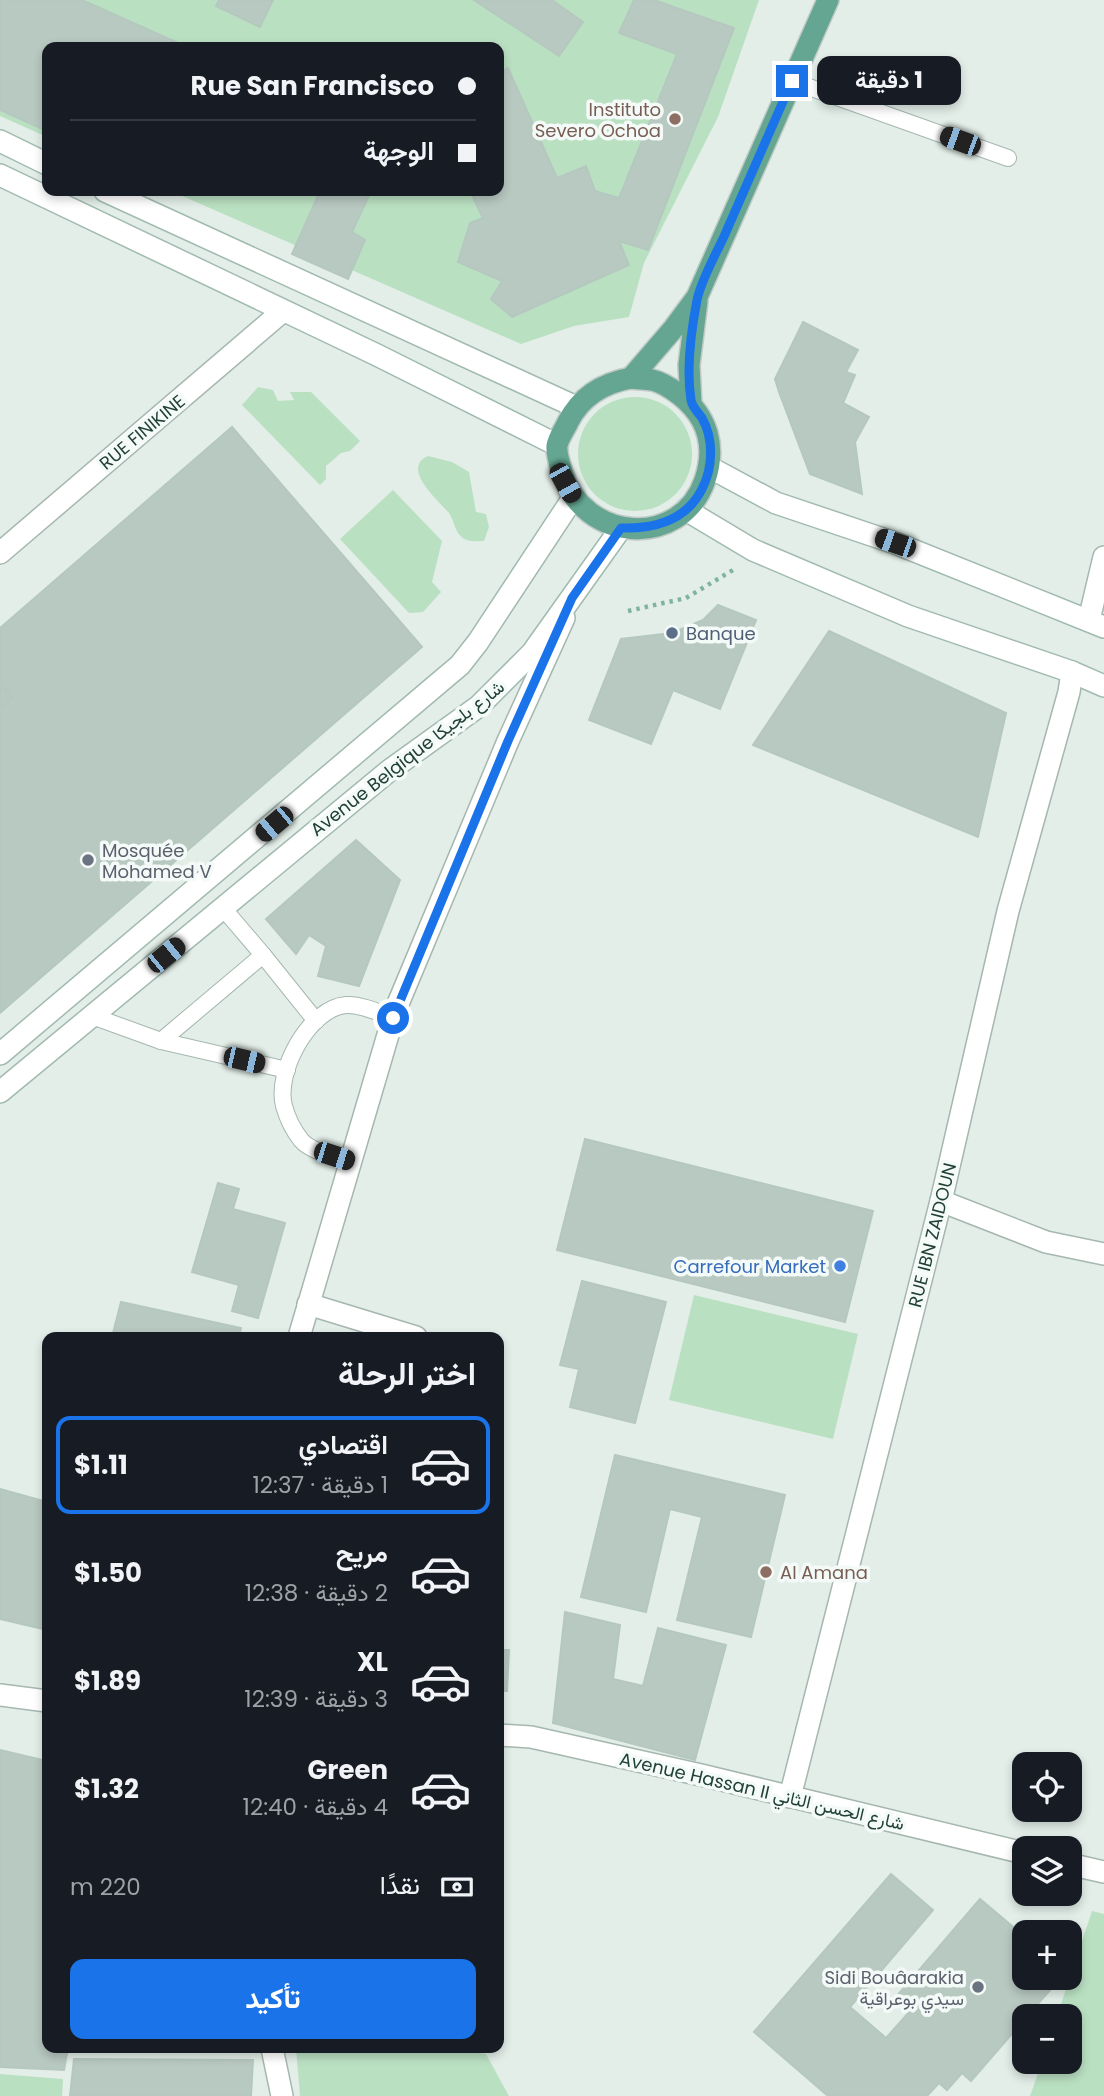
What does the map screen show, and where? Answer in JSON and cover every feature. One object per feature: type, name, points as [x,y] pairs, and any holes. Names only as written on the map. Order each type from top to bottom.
[{"type":"main road","points":[[631,378],[697,297],[828,0]]},
{"type":"main road","points":[[0,141],[42,162]]},
{"type":"main road","points":[[0,175],[42,195]]},
{"type":"main road","points":[[44,196],[557,445]]},
{"type":"main road","points":[[116,196],[576,407]]},
{"type":"main road","points":[[691,404],[689,365],[697,297]]},
{"type":"main road","name":"RUE FINIKINE","points":[[0,553],[283,311]]},
{"type":"main road","points":[[631,378],[654,380],[673,389],[691,404],[701,417],[711,449],[702,490],[686,510],[667,523],[645,529],[621,528],[603,523],[586,512],[573,498],[565,483],[557,445],[576,407],[595,390],[618,380],[631,378]]},
{"type":"main road","points":[[709,467],[776,503],[895,543],[1097,624],[1104,556]]},
{"type":"main road","name":"Avenue Belgique شارع بلجيكا","points":[[0,1054],[460,665],[573,498]]},
{"type":"main road","points":[[686,510],[753,550],[908,616],[1072,672],[1104,686]]},
{"type":"main road","name":"Avenue Belgique شارع بلجيكا","points":[[0,1092],[390,770],[479,706],[532,653],[621,528]]},
{"type":"main road","points":[[300,1332],[393,1018],[508,741],[572,598]]},
{"type":"main road","name":"RUE IBN ZAIDOUN","points":[[790,1797],[941,1201],[1008,911],[1069,692],[1072,672]]},
{"type":"main road","points":[[941,1201],[1046,1242],[1104,1254]]},
{"type":"main road","points":[[308,1304],[400,1332]]},
{"type":"main road","points":[[0,1695],[42,1700]]},
{"type":"main road","name":"Avenue Hassan II شارع الحسن الثاني","points":[[504,1735],[531,1737],[1012,1850]]},
{"type":"main road","points":[[1082,1867],[1104,1872]]},
{"type":"main road","points":[[273,2053],[282,2096]]},
{"type":"lane","points":[[792,81],[1008,158]]},
{"type":"lane","points":[[223,908],[316,1021]]},
{"type":"lane","points":[[162,1041],[263,955]]},
{"type":"lane","points":[[350,1161],[318,1151],[302,1142],[283,1105],[284,1078],[295,1050],[308,1029],[325,1012],[347,1005],[393,1018]]},
{"type":"lane","points":[[92,1016],[162,1041],[288,1070]]},
{"type":"path","points":[[628,611],[686,598],[745,563]]},
{"type":"green space","points":[[0,0],[759,0],[718,117],[644,263],[629,317],[574,326],[521,344],[182,196],[504,196],[504,42],[42,42],[42,135],[0,116]]},
{"type":"green space","points":[[258,387],[273,390],[278,401],[294,400],[290,392],[311,392],[360,441],[350,451],[341,453],[326,466],[326,479],[320,485],[242,405]]},
{"type":"green space","points":[[635,397],[657,402],[675,414],[687,432],[692,454],[687,476],[675,494],[657,506],[635,511],[613,506],[595,494],[583,476],[578,454],[583,432],[595,414],[613,402]]},
{"type":"green space","points":[[428,456],[452,462],[469,472],[476,512],[486,514],[489,527],[484,541],[469,541],[463,538],[449,513],[424,484],[418,468],[420,461]]},
{"type":"green space","points":[[393,490],[442,541],[432,582],[441,592],[423,612],[409,613],[340,539]]},
{"type":"green space","points":[[694,1295],[858,1334],[833,1439],[669,1400]]},
{"type":"green space","points":[[1092,1911],[1104,1914],[1104,2096],[1030,2096],[1038,2074],[1082,2074],[1082,2004],[1061,2004],[1066,1990],[1082,1990],[1082,1941]]},
{"type":"green space","points":[[296,2053],[486,2054],[509,2096],[300,2096]]},
{"type":"green space","points":[[0,2074],[63,2079],[62,2096],[0,2096]]},
{"type":"building","points":[[0,0],[82,0],[176,42],[42,42],[42,129],[0,110]]},
{"type":"building","points":[[219,0],[273,0],[260,27],[216,6]]},
{"type":"building","points":[[474,0],[552,0],[583,22],[559,56]]},
{"type":"building","name":"Instituto Severo Ochoa","points":[[634,0],[654,0],[734,28],[648,250],[619,241],[629,265],[512,317],[491,299],[502,281],[458,262],[470,223],[483,218],[472,196],[504,196],[504,70],[508,68],[557,178],[586,166],[595,191],[619,198],[677,54],[619,33]]},
{"type":"building","points":[[318,196],[369,196],[352,232],[365,240],[348,279],[292,254]]},
{"type":"building","points":[[803,322],[858,350],[846,372],[855,375],[843,403],[869,417],[855,442],[862,494],[810,474],[779,392],[775,379]]},
{"type":"building","name":"Mosquée Mohamed V","points":[[232,427],[422,647],[0,1013],[0,708],[12,698],[0,684],[0,628]]},
{"type":"building","points":[[718,605],[756,620],[720,709],[673,690],[651,744],[589,720],[621,639],[672,633],[703,620]]},
{"type":"building","points":[[829,631],[1006,713],[978,837],[753,745]]},
{"type":"building","points":[[0,684],[12,698],[0,708]]},
{"type":"building","points":[[356,840],[400,880],[359,986],[318,976],[326,946],[309,935],[296,954],[266,919]]},
{"type":"building","points":[[585,1139],[873,1211],[845,1322],[557,1250]]},
{"type":"building","points":[[218,1183],[239,1189],[233,1209],[285,1223],[258,1318],[232,1311],[239,1285],[192,1272]]},
{"type":"building","points":[[582,1281],[666,1302],[635,1423],[570,1407],[579,1369],[560,1365]]},
{"type":"building","points":[[121,1302],[241,1328],[240,1332],[113,1332]]},
{"type":"building","points":[[615,1455],[785,1495],[751,1637],[677,1620],[702,1517],[670,1509],[646,1612],[581,1597]]},
{"type":"building","points":[[0,1489],[42,1501],[42,1629],[0,1619]]},
{"type":"building","points":[[565,1612],[620,1625],[613,1679],[643,1686],[658,1628],[726,1645],[695,1760],[553,1723]]},
{"type":"building","points":[[504,1650],[509,1650],[507,1691],[504,1691]]},
{"type":"building","points":[[0,1750],[42,1760],[42,2053],[67,2053],[64,2070],[0,2067]]},
{"type":"building","name":"Sidi Bouâarakia سيدي بوعراقية","points":[[891,1874],[933,1910],[850,2007],[886,2038],[911,2010],[896,1997],[980,1899],[1012,1926],[1012,1990],[1050,1990],[1038,2004],[1012,2004],[1012,2034],[971,2081],[962,2073],[947,2090],[939,2083],[927,2096],[828,2096],[754,2032]]},
{"type":"building","points":[[74,2059],[253,2060],[251,2096],[70,2096]]},
{"type":"place","name":"Instituto Severo Ochoa","points":[[675,119]]},
{"type":"place","name":"Banque","points":[[672,633]]},
{"type":"place","name":"Mosquée Mohamed V","points":[[88,860]]},
{"type":"place","name":"Carrefour Market","points":[[840,1266]]},
{"type":"place","name":"Al Amana","points":[[766,1572]]},
{"type":"place","name":"Sidi Bouâarakia سيدي بوعراقية","points":[[978,1987]]},
{"type":"route","points":[[393,1018],[508,741],[572,598],[621,528],[645,529],[667,523],[686,510],[702,490],[711,449],[701,417],[691,404],[689,365],[697,297],[792,81]]}]
